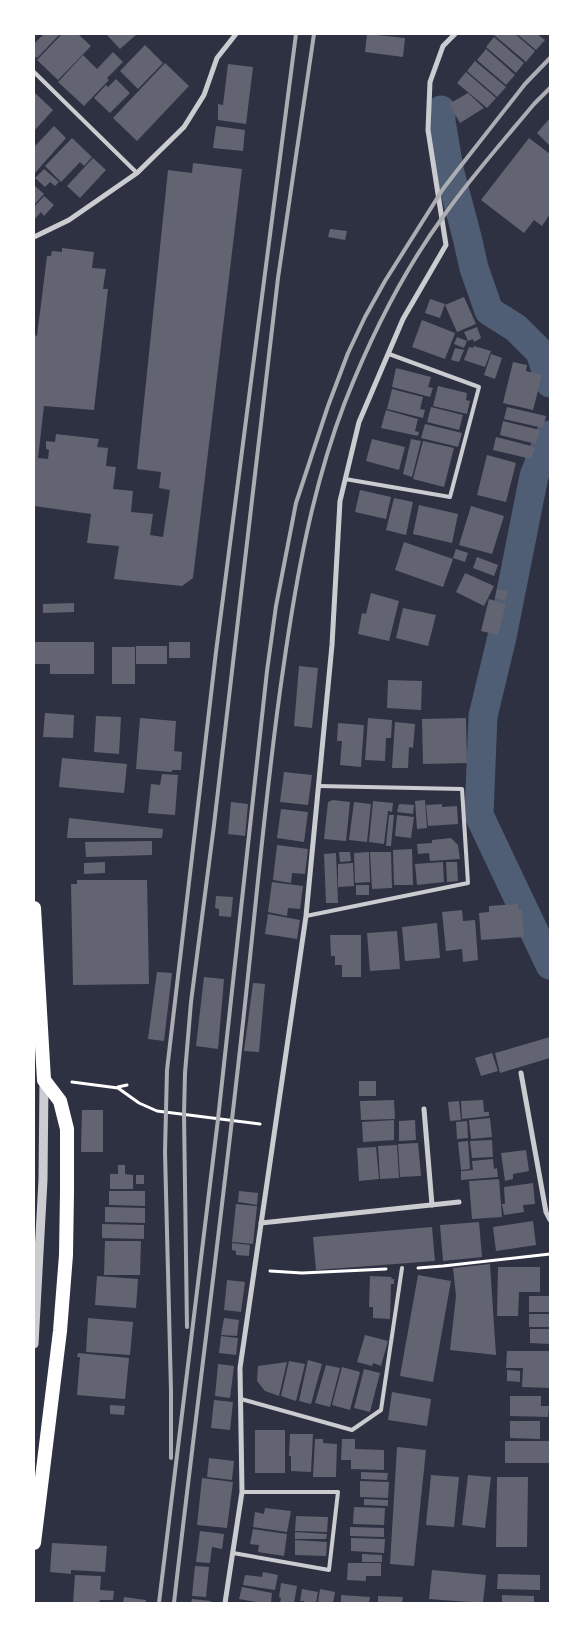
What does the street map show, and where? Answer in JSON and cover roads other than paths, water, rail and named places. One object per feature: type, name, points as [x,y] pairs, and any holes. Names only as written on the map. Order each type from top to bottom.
[{"type":"highway","points":[[34,908],[42,1080],[60,1101],[67,1129],[66,1256],[60,1331],[34,1543]]},
{"type":"street","points":[[34,237],[69,220],[137,173],[184,127],[204,94],[217,58],[236,34]]},
{"type":"street","points":[[225,1603],[242,1492],[240,1368],[306,916],[332,645],[340,501],[359,422],[404,319],[446,245],[428,130],[430,82],[443,46],[455,34]]},
{"type":"street","points":[[521,1073],[546,1212],[550,1220]]},
{"type":"street","points":[[34,1344],[43,1180],[42,1080]]},
{"type":"street","points":[[424,1109],[432,1206]]},
{"type":"street","points":[[261,1223],[459,1202]]},
{"type":"lane","points":[[34,72],[137,173]]},
{"type":"lane","points":[[344,479],[450,497],[479,387],[389,354]]},
{"type":"lane","points":[[306,916],[468,883],[462,789],[319,786]]},
{"type":"lane","points":[[241,1399],[352,1430],[381,1410],[402,1268]]},
{"type":"lane","points":[[234,1553],[329,1570],[338,1492],[242,1492]]},
{"type":"waterway","points":[[441,110],[449,169],[474,268],[489,311],[516,328],[540,352],[550,383]]},
{"type":"waterway","points":[[550,435],[534,476],[502,637],[483,716],[479,815],[550,965]]},
{"type":"railway","points":[[171,1458],[165,1152],[167,1070],[216,652],[296,34]]},
{"type":"railway","points":[[187,1327],[184,1114],[185,1073],[191,1002],[214,825],[278,278],[314,34]]},
{"type":"railway","points":[[159,1603],[218,1119],[267,671],[276,606],[296,503],[328,406],[348,353],[385,281],[443,189],[525,84],[550,58]]},
{"type":"railway","points":[[174,1603],[231,1133],[273,746],[294,602],[314,501],[333,434],[345,402],[377,329],[415,258],[445,214],[488,158],[550,88]]}]
